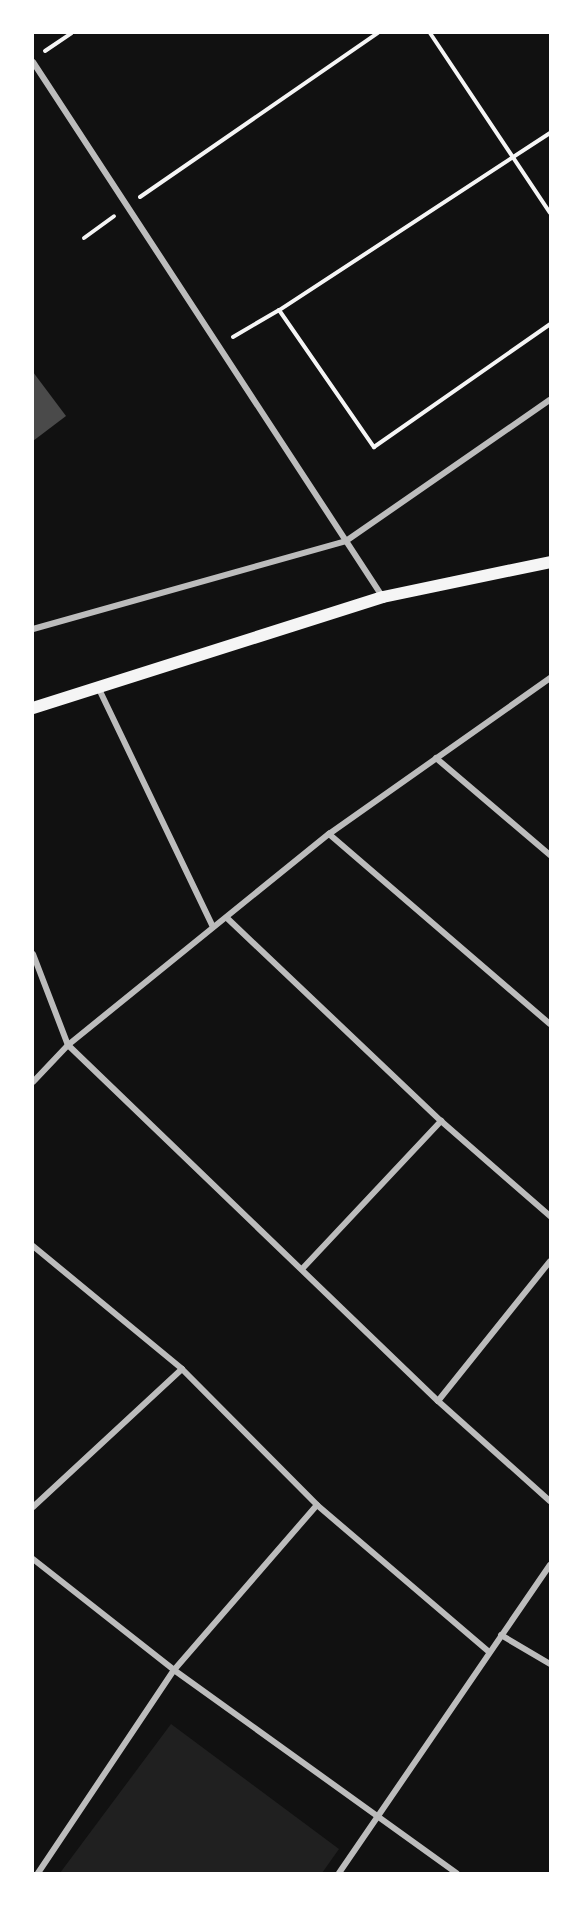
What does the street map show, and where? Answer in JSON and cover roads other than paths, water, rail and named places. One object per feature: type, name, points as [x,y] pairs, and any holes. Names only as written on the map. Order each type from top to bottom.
[{"type":"main road","points":[[33,708],[383,597],[549,562]]},
{"type":"street","points":[[33,62],[383,597]]},
{"type":"street","points":[[33,629],[346,541],[550,400]]},
{"type":"street","points":[[33,1082],[68,1045],[328,834],[550,678]]},
{"type":"street","points":[[97,686],[213,927]]},
{"type":"street","points":[[436,759],[550,855]]},
{"type":"street","points":[[328,834],[550,1024]]},
{"type":"street","points":[[227,918],[441,1121],[550,1216]]},
{"type":"street","points":[[33,954],[68,1045],[303,1268],[438,1401],[550,1502]]},
{"type":"street","points":[[303,1268],[441,1121]]},
{"type":"street","points":[[33,1246],[182,1369],[317,1505],[489,1652]]},
{"type":"street","points":[[438,1401],[550,1261]]},
{"type":"street","points":[[33,1508],[182,1369]]},
{"type":"street","points":[[38,1873],[174,1670],[317,1505]]},
{"type":"street","points":[[33,1559],[174,1670],[380,1815],[457,1873]]},
{"type":"street","points":[[339,1873],[550,1565]]},
{"type":"street","points":[[501,1635],[550,1664]]}]
